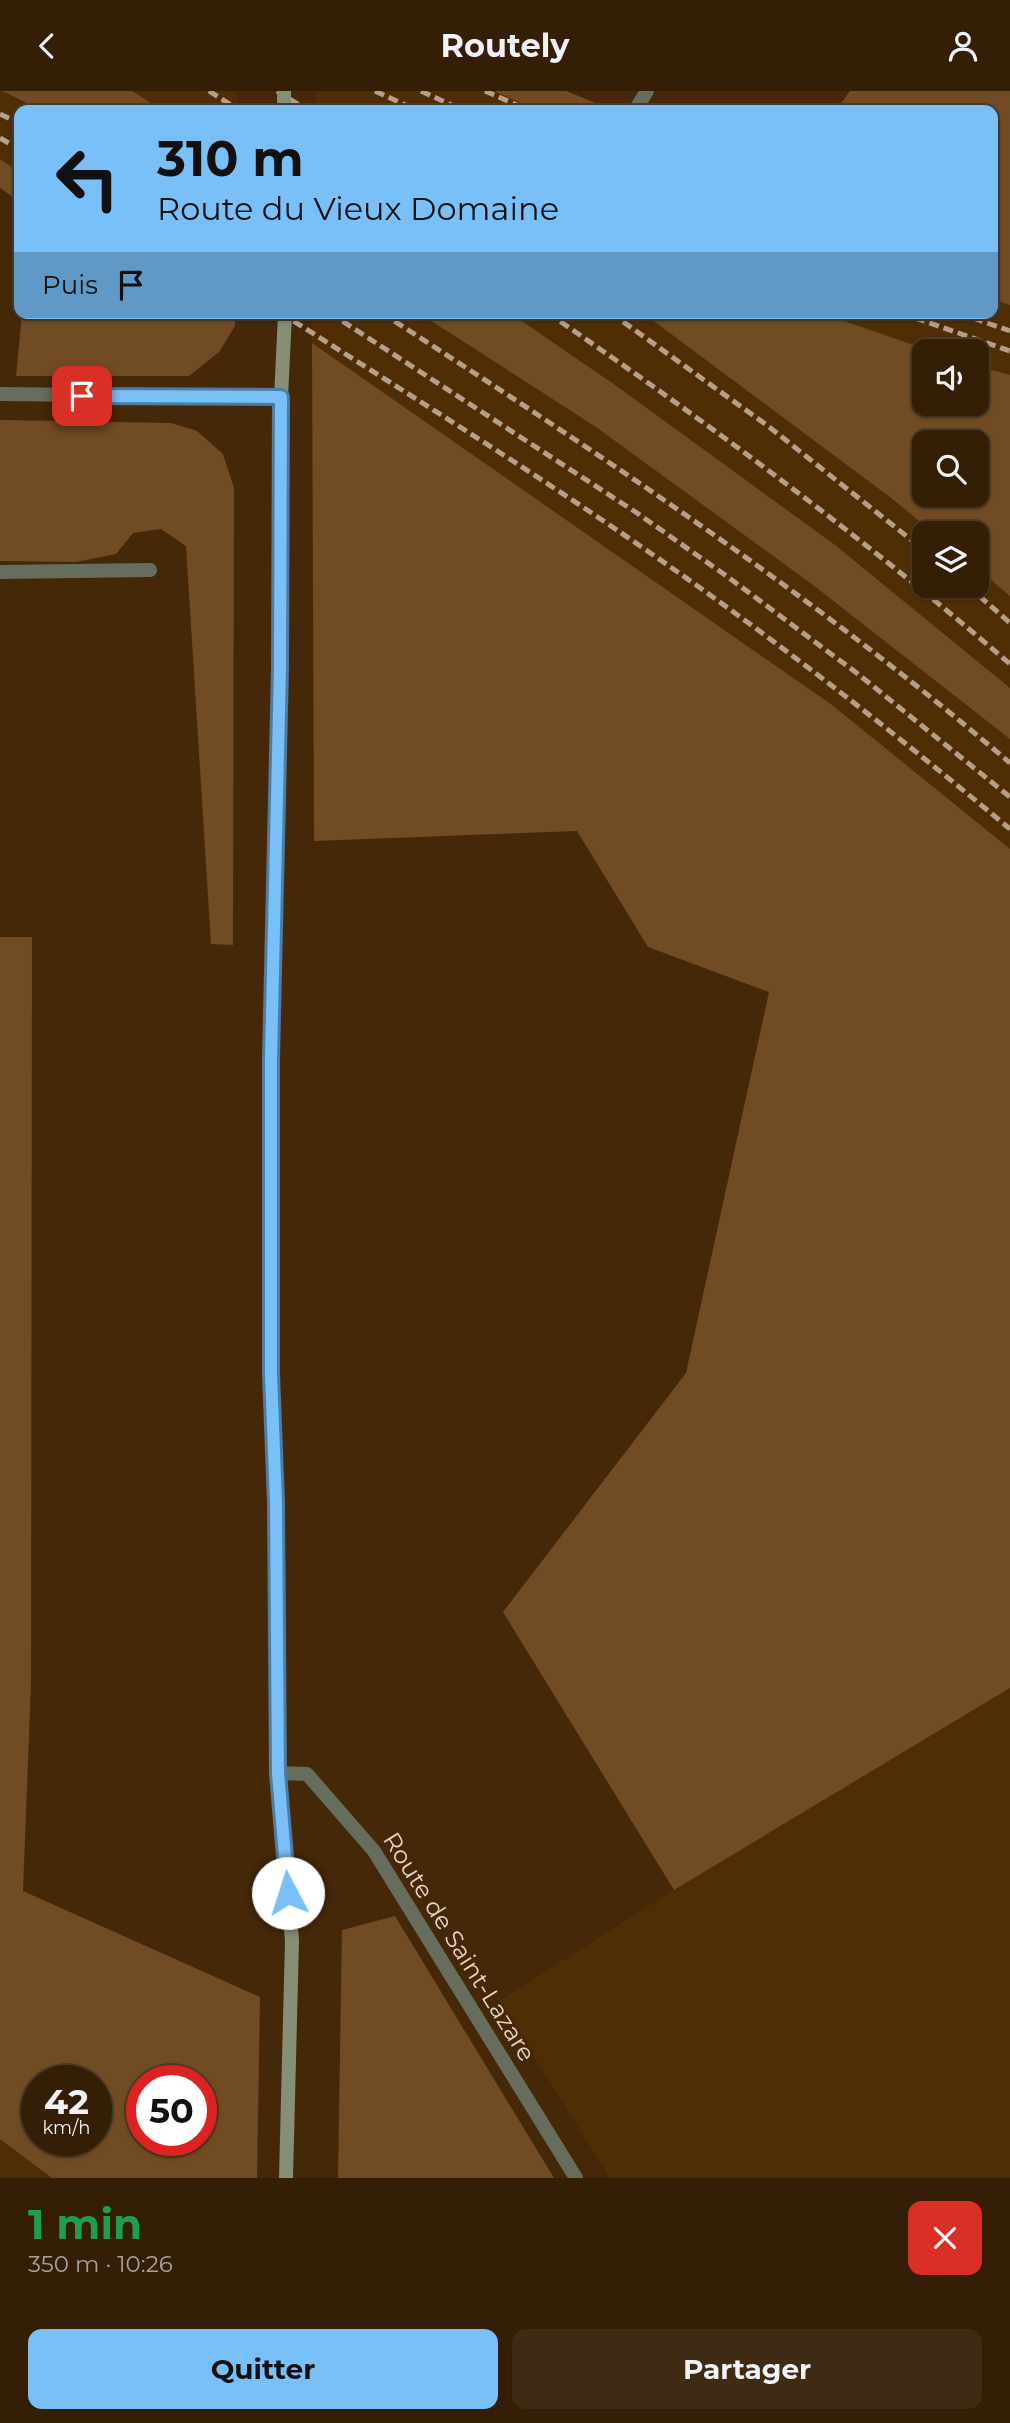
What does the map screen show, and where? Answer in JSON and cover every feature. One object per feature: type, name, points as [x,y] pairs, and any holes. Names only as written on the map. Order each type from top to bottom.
[{"type":"main road","points":[[285,319],[281,397],[280,667],[271,1058],[271,1374],[276,1503],[278,1773],[292,1941],[286,2178]]},
{"type":"street","points":[[0,394],[281,397]]},
{"type":"street","points":[[0,572],[150,570]]},
{"type":"street","name":"Route de Saint-Lazare","points":[[278,1773],[307,1774],[374,1851],[576,2178]]},
{"type":"shaded area","points":[[0,91],[237,91],[237,105],[14,105],[14,183],[0,174]]},
{"type":"shaded area","points":[[2,91],[132,91],[154,105],[31,105]]},
{"type":"shaded area","points":[[316,91],[566,91],[601,105],[316,105]]},
{"type":"shaded area","points":[[494,91],[566,91],[601,105],[526,105]]},
{"type":"shaded area","points":[[850,91],[1010,91],[1010,305],[998,301],[998,105],[840,105]]},
{"type":"shaded area","points":[[0,159],[14,169],[14,198],[0,188]]},
{"type":"shaded area","points":[[998,264],[1010,269],[1010,393],[989,385],[989,339],[912,339],[912,354],[760,381],[912,496],[912,507],[927,507],[946,521],[912,521],[912,598],[989,598],[989,555],[1010,572],[1010,865],[312,357],[312,319],[998,319]]},
{"type":"shaded area","points":[[21,319],[235,319],[235,326],[219,352],[189,376],[16,376]]},
{"type":"shaded area","points":[[428,319],[519,319],[615,385],[835,545],[1010,688],[1010,739],[813,585],[596,427]]},
{"type":"shaded area","points":[[651,319],[838,319],[912,344],[912,416],[989,416],[989,369],[1010,375],[1010,596],[989,578],[989,521],[919,521]]},
{"type":"shaded area","points":[[312,343],[832,705],[1010,849],[1010,1688],[674,1890],[503,1612],[686,1373],[769,992],[648,947],[577,831],[314,841]]},
{"type":"shaded area","points":[[0,420],[171,423],[197,431],[223,454],[234,488],[233,945],[211,944],[186,546],[161,529],[133,533],[116,554],[76,562],[0,561]]},
{"type":"shaded area","points":[[0,937],[32,937],[31,1684],[23,1891],[260,1997],[257,2178],[52,2178],[23,2156],[112,2156],[112,2065],[21,2065],[21,2155],[0,2139]]},
{"type":"shaded area","points":[[1010,1688],[1010,2178],[610,2178],[499,2001],[674,1890]]},
{"type":"shaded area","points":[[395,1916],[554,2178],[338,2178],[342,1930]]},
{"type":"shaded area","points":[[0,2139],[52,2178],[0,2178]]},
{"type":"railway","points":[[209,91],[231,105]]},
{"type":"railway","points":[[277,91],[299,105]]},
{"type":"railway","points":[[375,91],[405,105]]},
{"type":"railway","points":[[421,91],[451,105]]},
{"type":"railway","points":[[485,91],[517,105]]},
{"type":"railway","points":[[0,114],[14,121]]},
{"type":"railway","points":[[0,138],[14,146]]},
{"type":"railway","points":[[290,319],[658,558],[787,651],[1010,829]]},
{"type":"railway","points":[[339,319],[637,513],[728,577],[858,674],[1010,797]]},
{"type":"railway","points":[[391,319],[704,527],[860,641],[1010,763]]},
{"type":"railway","points":[[557,319],[784,482],[898,571],[1010,664]]},
{"type":"railway","points":[[619,319],[768,426],[912,540]]},
{"type":"railway","points":[[918,319],[1010,351]]},
{"type":"railway","points":[[976,319],[1010,331]]},
{"type":"railway","points":[[982,598],[1010,623]]},
{"type":"route","points":[[82,396],[281,397],[280,667],[271,1058],[271,1374],[276,1503],[278,1773],[288,1893]]}]
